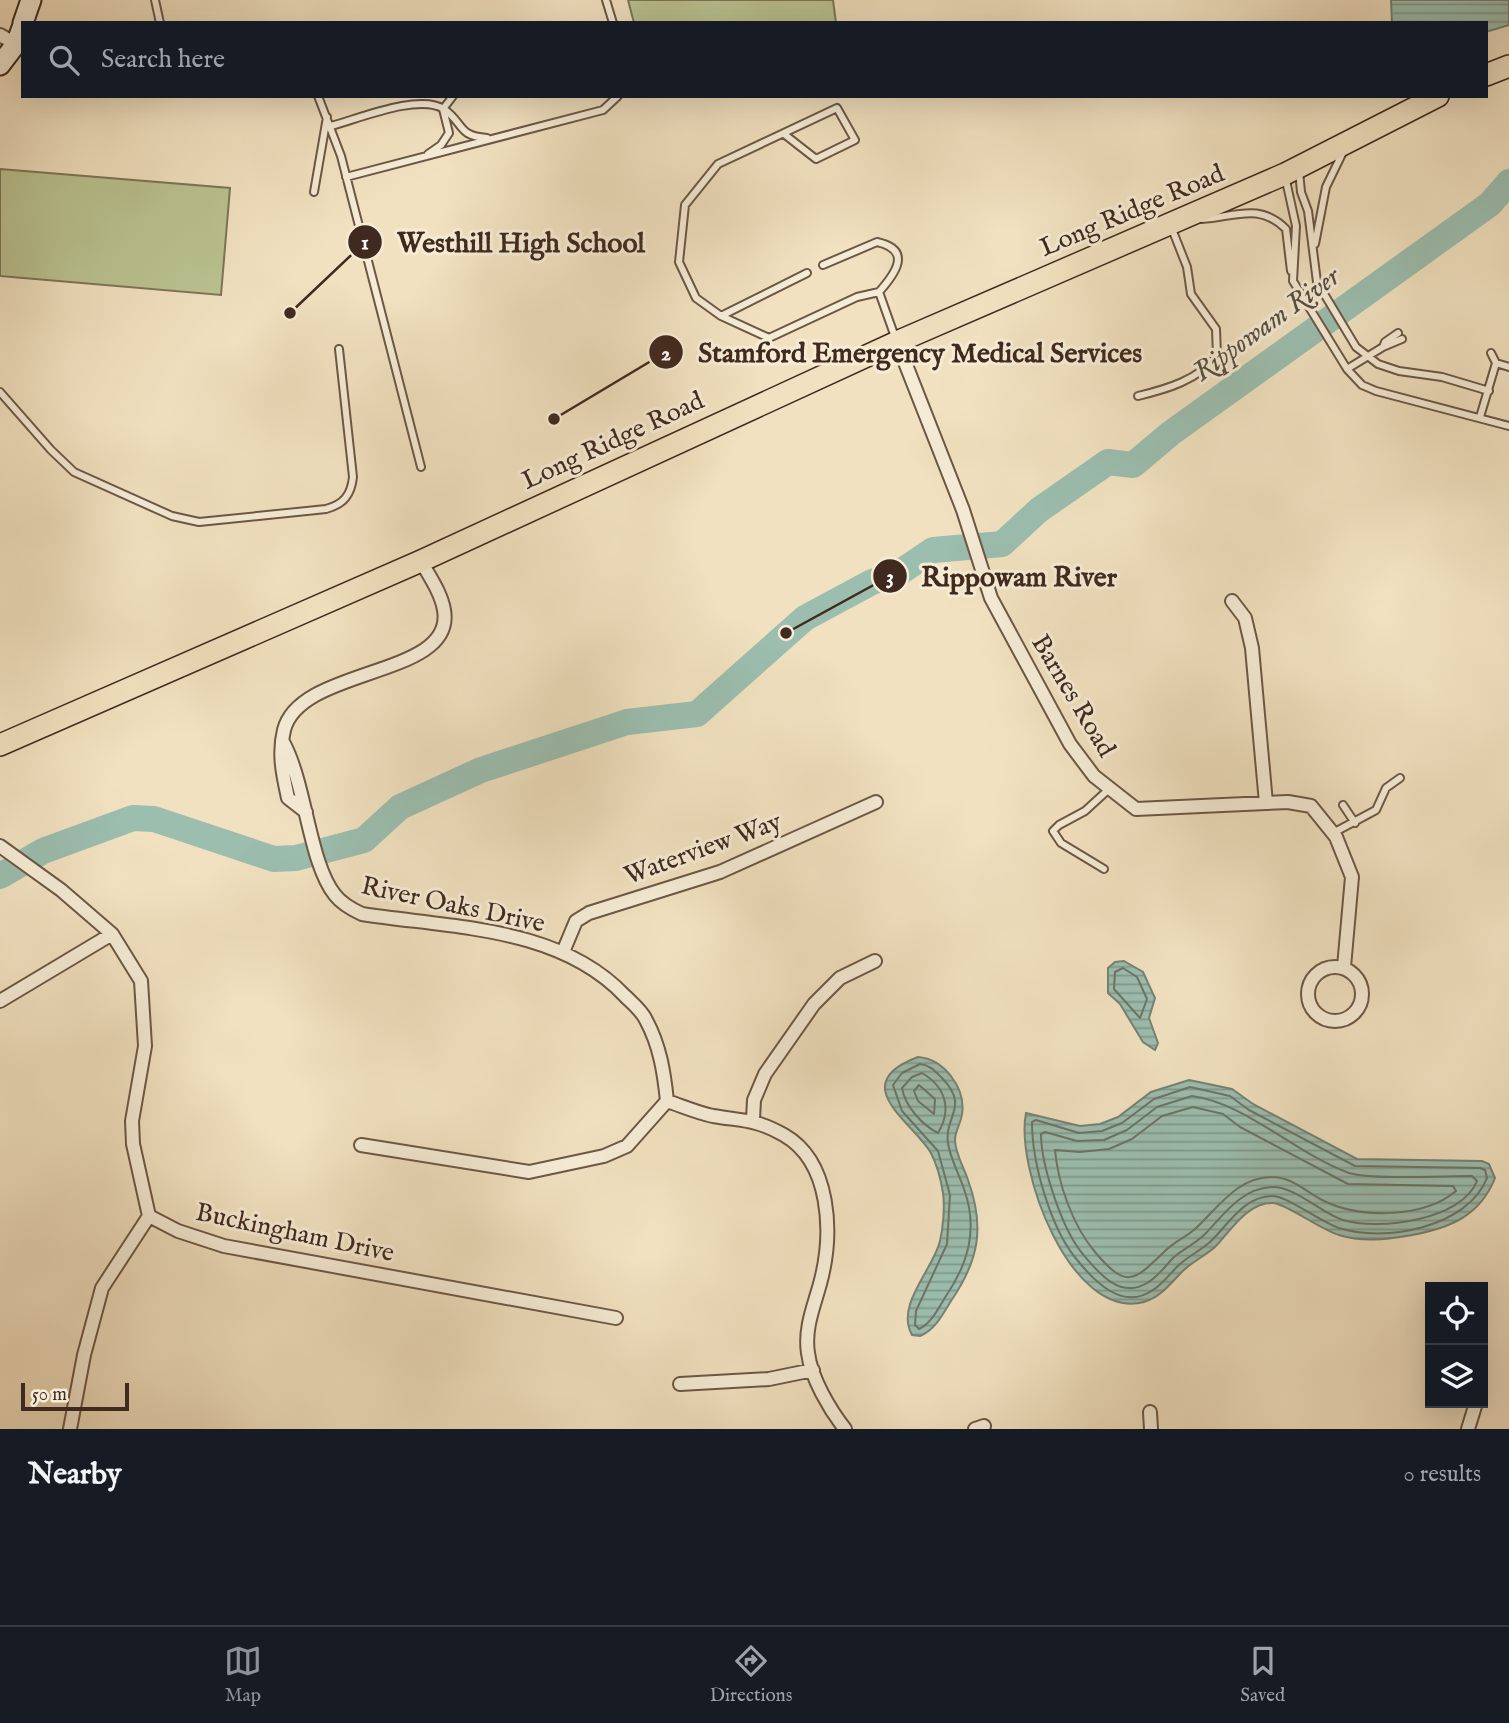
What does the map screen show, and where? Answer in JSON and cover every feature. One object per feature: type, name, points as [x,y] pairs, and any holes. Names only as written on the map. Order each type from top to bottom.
[{"type":"main road","points":[[1488,74],[1509,66]]},
{"type":"main road","name":"Long Ridge Road","points":[[0,744],[65,719],[421,561],[897,342],[1292,171],[1434,98]]},
{"type":"street","points":[[24,21],[32,0]]},
{"type":"street","points":[[0,65],[13,42]]},
{"type":"street","name":"Barnes Road","points":[[897,342],[963,510],[988,589],[1070,744],[1094,776],[1136,809],[1288,802],[1311,806],[1333,833],[1352,877],[1344,967]]},
{"type":"street","name":"River Oaks Drive","points":[[421,561],[444,608],[443,629],[437,638],[405,660],[332,687],[304,701],[289,718],[283,742],[281,769],[288,798],[306,813],[327,883],[345,905],[362,914],[513,936],[563,952],[606,976],[645,1017],[663,1060],[667,1101]]},
{"type":"street","points":[[1232,601],[1245,618],[1252,648],[1266,803]]},
{"type":"street","name":"Waterview Way","points":[[563,952],[576,921],[589,913],[720,872],[876,802]]},
{"type":"street","points":[[0,846],[61,890],[113,934],[128,954],[141,981],[145,1046],[132,1121],[133,1144],[149,1216],[102,1288],[84,1355],[70,1429]]},
{"type":"street","points":[[0,1000],[113,934]]},
{"type":"street","points":[[753,1119],[754,1100],[765,1074],[814,1004],[840,978],[875,961]]},
{"type":"street","points":[[1344,967],[1359,980],[1362,1000],[1350,1017],[1331,1021],[1314,1011],[1308,992],[1310,982],[1324,968],[1344,967]]},
{"type":"street","points":[[361,1145],[529,1172],[604,1156],[627,1146],[667,1101],[712,1115],[753,1119],[794,1142],[821,1181],[826,1235],[821,1279],[809,1320],[807,1354],[845,1429]]},
{"type":"street","name":"Buckingham Drive","points":[[149,1216],[178,1231],[224,1246],[616,1318]]},
{"type":"street","points":[[680,1384],[769,1379],[813,1370]]},
{"type":"street","points":[[1468,1429],[1474,1408]]},
{"type":"street","points":[[1150,1412],[1151,1429]]},
{"type":"lane","points":[[155,0],[160,21]]},
{"type":"lane","points":[[606,0],[612,21]]},
{"type":"lane","points":[[319,98],[331,126],[346,177],[421,467]]},
{"type":"lane","points":[[443,109],[451,98]]},
{"type":"lane","points":[[346,177],[603,110],[616,98]]},
{"type":"lane","points":[[331,126],[405,105],[428,104],[443,109],[462,132],[471,137],[492,139]]},
{"type":"lane","points":[[784,134],[816,159],[855,140],[837,108],[718,164],[685,205],[679,262],[696,298],[720,316],[769,338],[857,297],[879,292],[894,275],[899,261],[897,254],[885,244],[877,242],[823,265]]},
{"type":"lane","points":[[423,157],[441,145],[449,133],[443,109]]},
{"type":"lane","points":[[314,192],[327,115]]},
{"type":"lane","points":[[1314,250],[1326,187],[1350,140]]},
{"type":"lane","points":[[1292,171],[1308,211],[1320,286],[1351,338],[1367,356],[1399,371],[1442,377],[1489,391]]},
{"type":"lane","points":[[1292,171],[1296,226],[1292,274]]},
{"type":"lane","points":[[1138,396],[1167,388],[1207,369],[1217,356],[1216,329],[1191,294],[1177,222],[1266,214],[1286,229],[1292,274],[1301,298],[1347,369],[1362,385],[1509,426]]},
{"type":"lane","points":[[720,316],[807,273]]},
{"type":"lane","points":[[879,292],[897,342]]},
{"type":"lane","points":[[1347,369],[1400,336]]},
{"type":"lane","points":[[0,391],[51,450],[74,472],[172,516],[200,522],[326,509],[339,505],[348,497],[353,477],[338,349]]},
{"type":"lane","points":[[1480,417],[1496,363],[1491,353]]},
{"type":"lane","points":[[1496,363],[1509,367]]},
{"type":"lane","points":[[1333,833],[1376,810],[1386,788],[1400,778]]},
{"type":"lane","points":[[1104,869],[1061,843],[1053,831],[1085,811],[1109,789]]},
{"type":"lane","points":[[1343,805],[1355,823]]},
{"type":"green space","points":[[628,0],[833,0],[836,21],[633,21]]},
{"type":"green space","points":[[0,169],[230,188],[221,295],[0,276]]},
{"type":"water","points":[[1391,0],[1509,0],[1509,25],[1488,31],[1488,21],[1392,21]]},
{"type":"water","points":[[1124,961],[1143,972],[1155,998],[1149,1018],[1158,1043],[1155,1050],[1143,1042],[1120,1004],[1108,993],[1108,968],[1115,962]]},
{"type":"water","points":[[918,1057],[936,1063],[957,1085],[962,1114],[955,1145],[973,1197],[977,1228],[968,1271],[938,1321],[920,1336],[912,1335],[908,1312],[940,1241],[943,1193],[931,1153],[890,1104],[885,1091],[887,1079],[897,1068]]},
{"type":"water","points":[[1189,1080],[1232,1089],[1253,1104],[1357,1159],[1482,1161],[1489,1164],[1495,1178],[1481,1202],[1462,1218],[1426,1232],[1385,1239],[1367,1240],[1339,1235],[1279,1204],[1264,1204],[1247,1213],[1215,1247],[1185,1269],[1156,1296],[1144,1302],[1117,1302],[1093,1288],[1071,1265],[1053,1235],[1029,1168],[1025,1138],[1026,1113],[1080,1126],[1100,1124],[1118,1117],[1151,1092]]},
{"type":"waterway","name":"Rippowam River","points":[[0,876],[43,851],[133,818],[154,819],[274,859],[296,858],[364,840],[400,807],[481,770],[627,722],[697,714],[805,618],[872,582],[899,573],[933,550],[1002,544],[1039,510],[1108,462],[1133,465],[1171,433],[1490,204],[1509,182]]},
{"type":"place","name":"Westhill High School","points":[[290,313]]},
{"type":"place","name":"Stamford Emergency Medical Services","points":[[554,419]]},
{"type":"place","name":"Rippowam River","points":[[786,633]]}]
